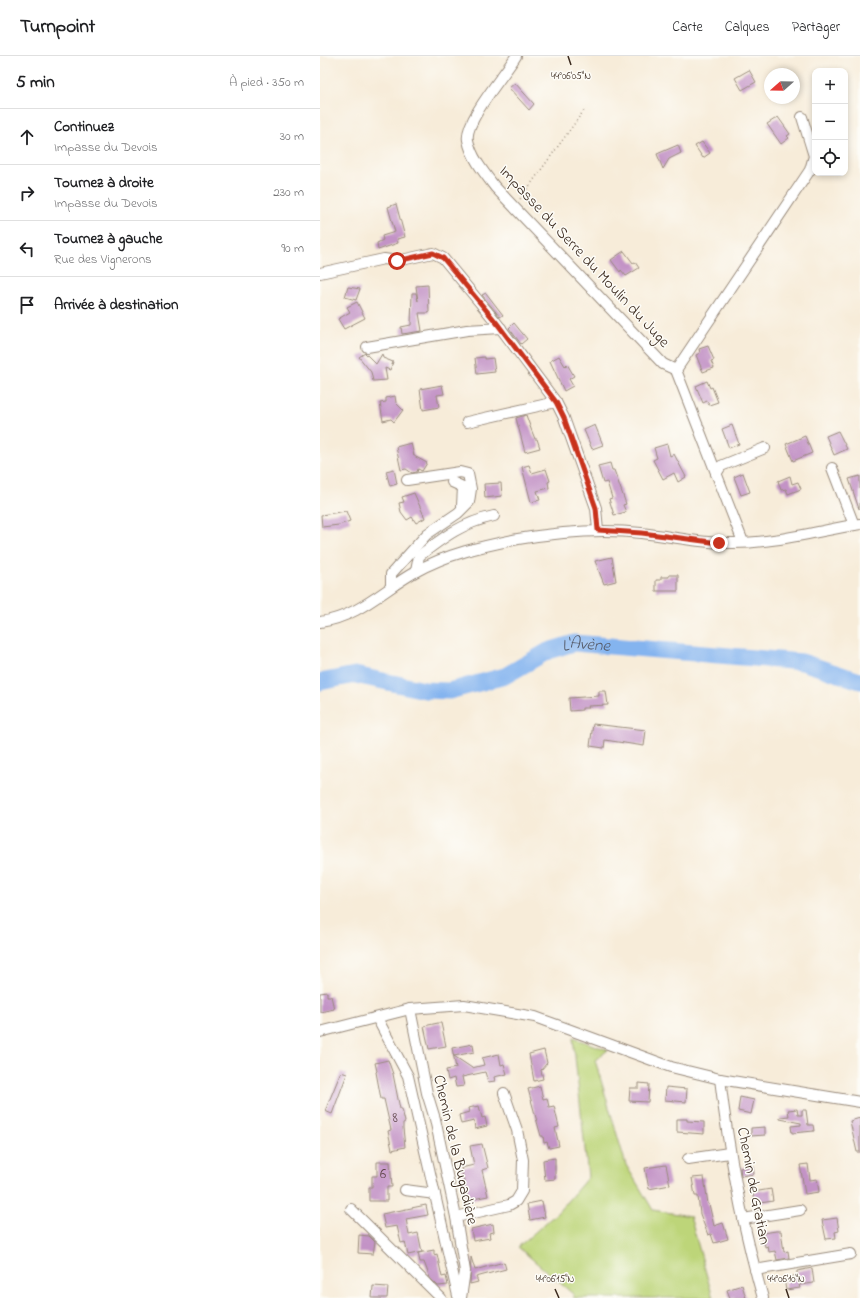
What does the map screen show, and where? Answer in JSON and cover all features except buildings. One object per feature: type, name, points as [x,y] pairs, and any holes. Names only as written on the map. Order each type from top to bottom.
[{"type":"street","name":"Impasse du Serre du Moulin du Juge","points":[[516,56],[473,118],[467,139],[480,167],[495,188],[663,364],[676,370],[810,170],[814,156],[802,117]]},
{"type":"street","points":[[320,273],[384,259],[397,261],[433,253],[443,258],[501,328],[556,402],[564,418],[596,508],[598,530]]},
{"type":"street","points":[[367,347],[467,330],[501,328]]},
{"type":"street","points":[[676,370],[743,542]]},
{"type":"street","points":[[467,422],[556,402]]},
{"type":"street","points":[[716,474],[721,466],[765,448]]},
{"type":"street","points":[[320,622],[344,617],[357,611],[391,587],[432,562],[478,548],[525,538],[598,530],[642,533],[719,543],[743,542],[857,525],[832,468]]},
{"type":"street","points":[[391,587],[391,574],[427,534],[458,513],[469,502],[471,489],[468,474],[460,472],[407,480]]},
{"type":"street","points":[[452,482],[462,487],[462,508]]},
{"type":"street","points":[[416,571],[419,556],[449,533],[474,520],[494,516]]},
{"type":"street","points":[[320,1032],[410,1009],[464,1005],[535,1017],[671,1067],[720,1079],[860,1102]]},
{"type":"street","name":"Chemin de la Bugadière","points":[[410,1009],[426,1093],[435,1118],[456,1217],[465,1271],[460,1298]]},
{"type":"street","points":[[377,1018],[408,1076],[460,1298]]},
{"type":"street","name":"Chemin de Gratian","points":[[720,1079],[730,1153],[743,1219],[763,1298]]},
{"type":"street","points":[[456,1217],[509,1206],[516,1201],[522,1191],[523,1160],[517,1130],[504,1093]]},
{"type":"street","points":[[688,1159],[730,1153]]},
{"type":"street","points":[[405,1190],[435,1194]]},
{"type":"street","points":[[351,1209],[441,1298]]},
{"type":"street","points":[[743,1219],[800,1210]]},
{"type":"street","points":[[755,1270],[852,1254]]},
{"type":"path","points":[[517,210],[521,196],[585,108]]},
{"type":"green space","points":[[573,1038],[608,1050],[595,1060],[626,1165],[653,1210],[690,1216],[713,1298],[574,1298],[573,1294],[518,1247],[558,1212],[588,1177]]},
{"type":"waterway","name":"L'Avène","points":[[320,682],[355,675],[425,690],[449,691],[505,676],[548,651],[574,643],[802,662],[860,681]]},
{"type":"route","points":[[397,261],[433,253],[443,258],[496,322],[546,388],[556,402],[564,418],[596,508],[598,530],[628,531],[719,543]]}]
